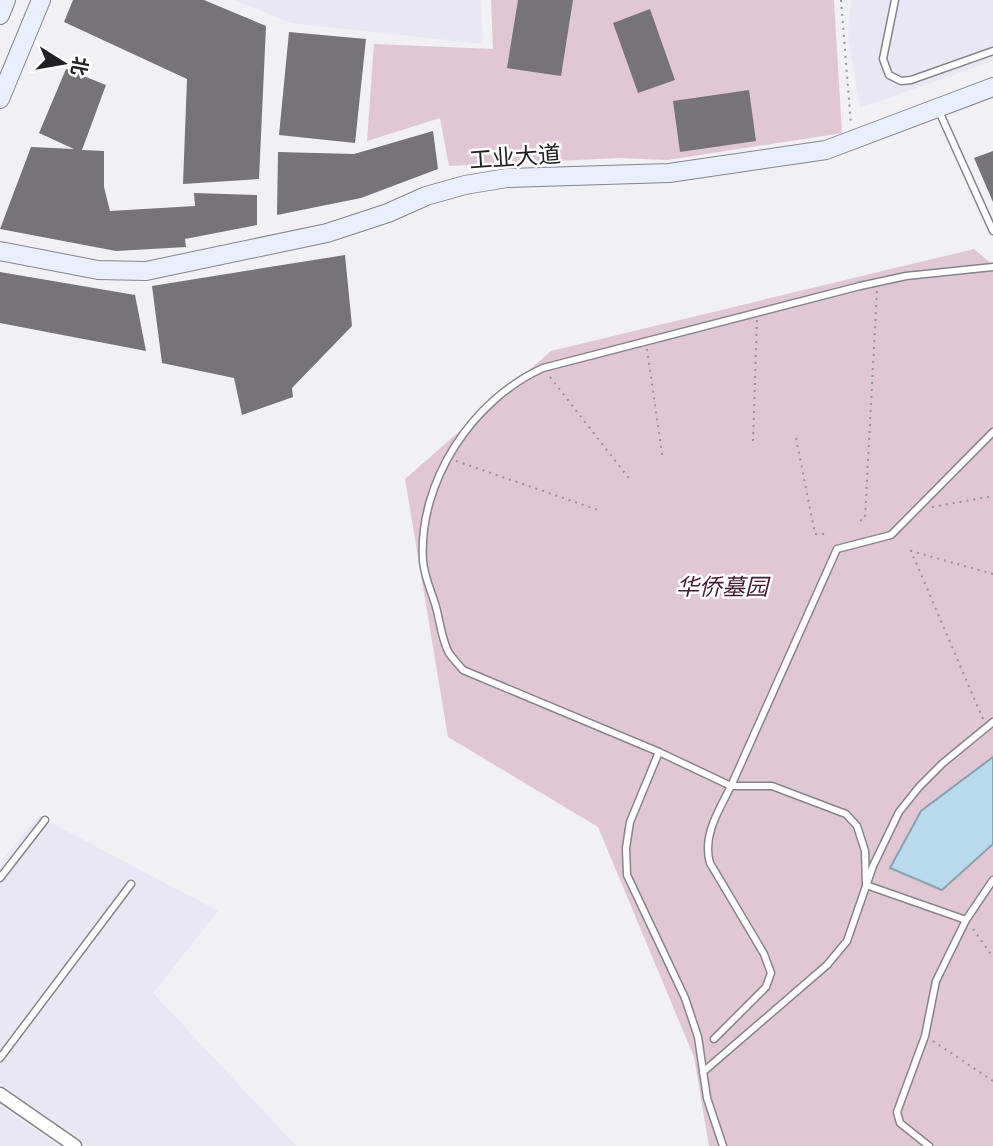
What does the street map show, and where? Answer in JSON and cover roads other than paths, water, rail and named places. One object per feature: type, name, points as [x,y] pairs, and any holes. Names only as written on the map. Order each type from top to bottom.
[{"type":"street","points":[[0,15],[6,0]]},
{"type":"street","points":[[0,99],[41,0]]},
{"type":"street","name":"工业大道","points":[[0,251],[98,271],[146,271],[327,233],[388,213],[426,196],[465,185],[508,178],[669,173],[825,150],[993,87]]},
{"type":"street","points":[[0,1094],[75,1146]]},
{"type":"lane","points":[[895,0],[883,59],[889,75],[901,81],[911,80],[993,51]]},
{"type":"lane","points":[[937,107],[993,231]]},
{"type":"lane","points":[[866,885],[865,851],[858,826],[846,814],[772,786],[731,786],[659,752],[463,670],[449,653],[424,564],[423,538],[428,502],[461,437],[514,382],[543,368],[877,282],[906,276],[993,267]]},
{"type":"lane","points":[[714,1039],[766,987],[771,973],[764,954],[710,863],[706,850],[713,821],[837,549],[891,535],[993,432]]},
{"type":"lane","points":[[703,1072],[827,965],[847,941],[866,885],[899,812],[943,763],[993,722]]},
{"type":"lane","points":[[659,752],[629,822],[627,875],[685,998],[698,1037],[706,1098],[723,1146]]},
{"type":"lane","points":[[0,878],[45,820]]},
{"type":"lane","points":[[929,1146],[900,1123],[897,1112],[925,1036],[936,981],[966,920],[993,880]]},
{"type":"lane","points":[[0,1058],[131,884]]},
{"type":"lane","points":[[866,885],[966,920]]},
{"type":"water","points":[[993,757],[993,844],[942,890],[890,868],[921,811]]},
{"type":"park label","name":"华侨墓园","points":[[722,587]]}]
